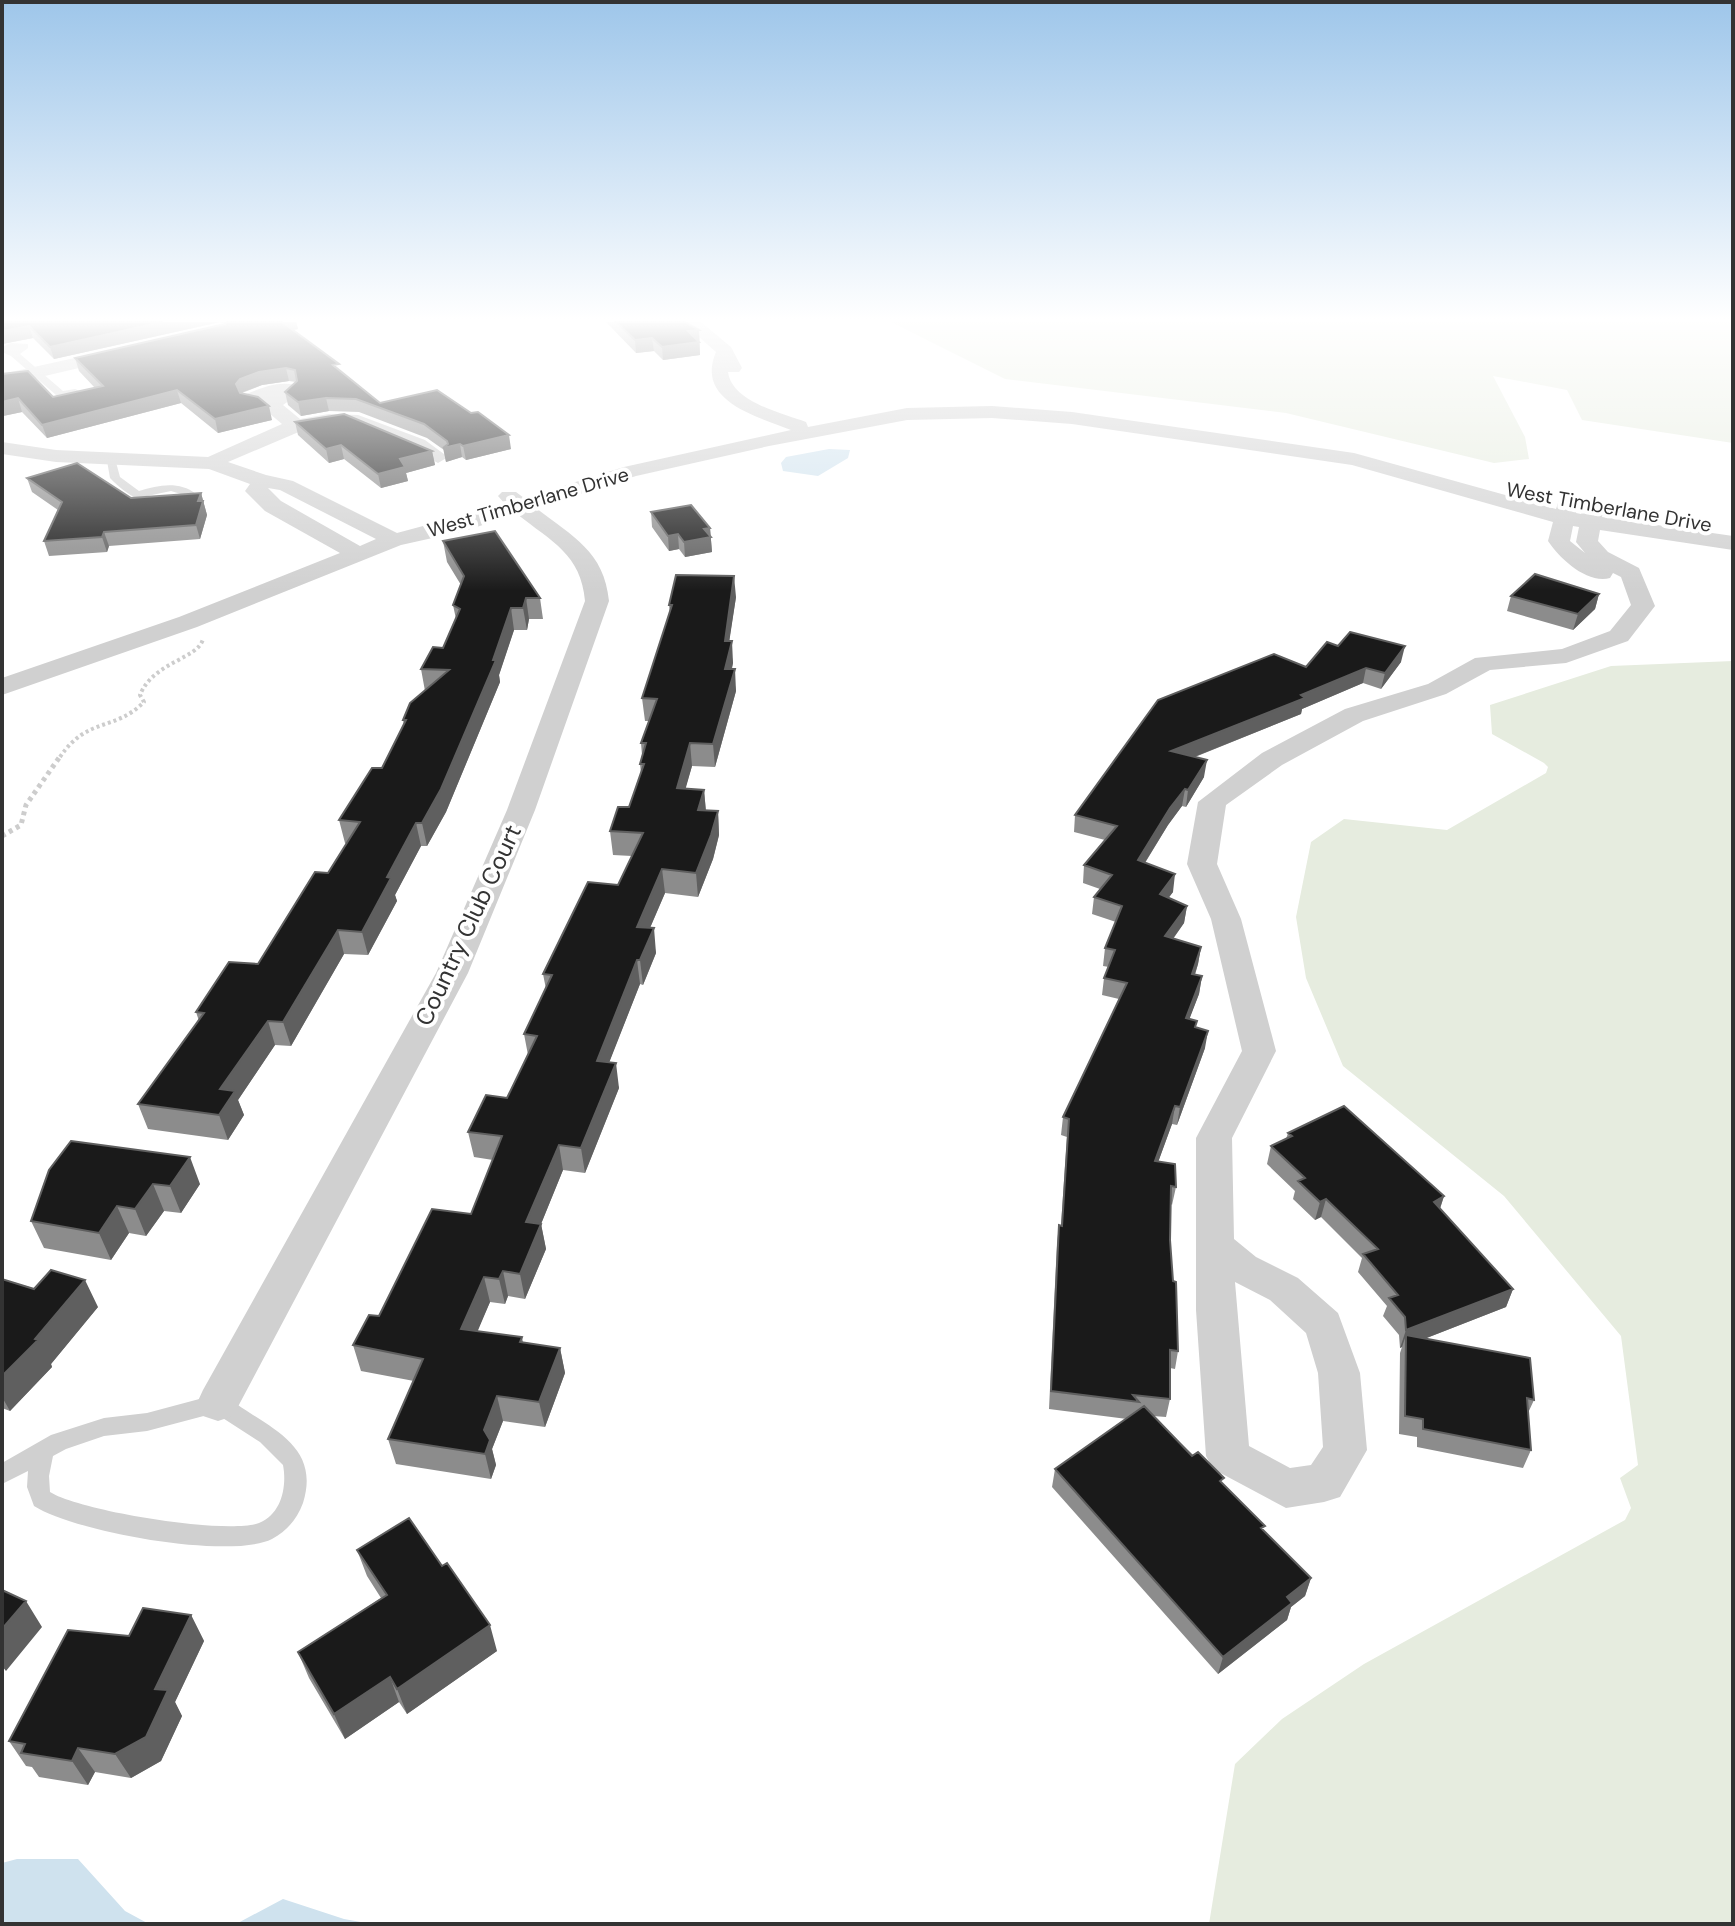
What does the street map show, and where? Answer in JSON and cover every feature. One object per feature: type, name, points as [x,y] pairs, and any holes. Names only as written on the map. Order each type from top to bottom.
[{"type":"street","points":[[279,412],[296,426]]},
{"type":"street","points":[[767,412],[799,426]]},
{"type":"street","name":"West Timberlane Drive","points":[[2,687],[184,623],[402,538],[456,526],[514,500],[627,460],[888,412]]},
{"type":"street","name":"West Timberlane Drive","points":[[514,500],[769,440],[907,414],[992,412],[1088,420],[1354,459],[1566,510],[1733,543]]},
{"type":"street","name":"West Timberlane Drive","points":[[1115,412],[1350,445],[1508,490],[1566,510]]},
{"type":"street","points":[[211,463],[296,426],[350,419],[377,432],[422,443],[438,457]]},
{"type":"street","points":[[2,448],[56,456],[211,463],[262,481],[286,485],[402,538]]},
{"type":"street","points":[[262,481],[256,491],[273,506],[358,554]]},
{"type":"street","name":"Country Club Court","points":[[218,1403],[452,973],[521,810],[597,601],[595,580],[585,558],[514,500]]},
{"type":"street","points":[[1566,510],[1559,541],[1568,553],[1634,587]]},
{"type":"street","points":[[1217,1246],[1242,1268],[1284,1289],[1324,1325],[1339,1373],[1345,1450],[1324,1483],[1286,1488],[1228,1456],[1216,1310],[1214,1138],[1259,1051],[1226,919],[1202,864],[1212,802],[1272,759],[1354,715],[1437,689],[1484,663],[1566,656],[1619,636],[1643,606],[1631,573],[1600,557],[1587,542],[1592,515]]},
{"type":"street","name":"West Timberlane Drive","points":[[1592,515],[1733,529]]},
{"type":"street","name":"West Timberlane Drive","points":[[2,678],[104,649]]},
{"type":"lane","points":[[110,457],[115,478],[137,496]]},
{"type":"lane","points":[[2,1474],[59,1442],[104,1427],[147,1422],[218,1403],[279,1446],[293,1460],[296,1480],[292,1503],[283,1520],[259,1534],[221,1537],[97,1520],[55,1509],[43,1500],[36,1484],[43,1452]]},
{"type":"path","points":[[2,836],[21,825],[26,805],[72,739],[85,730],[131,715],[144,702],[140,695],[152,673],[202,645],[203,637],[184,623]]},
{"type":"shaded area","points":[[1277,412],[1512,412],[1525,437],[1529,459],[1494,463]]},
{"type":"shaded area","points":[[1578,412],[1733,412],[1733,443],[1582,420]]},
{"type":"shaded area","points":[[1733,661],[1733,1924],[1209,1924],[1235,1764],[1282,1719],[1364,1664],[1625,1520],[1631,1508],[1620,1478],[1638,1465],[1621,1336],[1504,1196],[1343,1066],[1306,978],[1296,917],[1311,842],[1344,819],[1447,830],[1546,773],[1548,767],[1544,763],[1492,734],[1490,705],[1611,666]]},
{"type":"water","points":[[829,449],[850,450],[848,458],[818,476],[783,471],[781,463],[786,457]]},
{"type":"water","points":[[17,1859],[78,1859],[125,1911],[149,1924],[2,1924],[2,1863]]},
{"type":"water","points":[[283,1899],[344,1919],[372,1924],[236,1924]]},
{"type":"building","points":[[30,412],[93,412],[42,425]]},
{"type":"building","points":[[206,412],[245,412],[215,419]]},
{"type":"building","points":[[391,412],[478,412],[509,435],[443,448],[447,441],[424,424]]},
{"type":"building","points":[[344,414],[432,451],[400,459],[405,467],[378,474],[341,445],[326,449],[295,422]]},
{"type":"building","points":[[77,463],[131,498],[201,493],[198,501],[203,501],[196,525],[104,532],[102,537],[44,541],[62,502],[27,478]]},
{"type":"building","points":[[691,505],[710,528],[704,529],[711,537],[684,542],[678,534],[668,536],[651,512]]},
{"type":"building","points":[[495,531],[540,598],[526,598],[523,608],[511,608],[493,660],[496,660],[441,789],[422,823],[416,823],[362,932],[338,930],[283,1022],[268,1021],[220,1089],[235,1091],[219,1115],[138,1104],[204,1013],[196,1012],[229,962],[258,964],[315,872],[328,873],[360,822],[339,820],[372,768],[382,768],[406,720],[403,720],[410,703],[449,670],[421,669],[433,647],[443,648],[460,609],[453,605],[464,576],[443,541]]},
{"type":"building","points":[[1535,574],[1599,594],[1578,614],[1511,596]]},
{"type":"building","points":[[676,575],[734,576],[725,641],[732,641],[725,669],[735,669],[713,744],[690,743],[677,788],[704,790],[698,810],[718,811],[696,873],[662,869],[637,927],[654,928],[640,960],[637,960],[597,1061],[616,1063],[581,1148],[559,1145],[526,1222],[541,1224],[520,1274],[503,1271],[499,1279],[484,1277],[461,1329],[522,1337],[520,1342],[560,1348],[539,1402],[497,1396],[484,1430],[490,1440],[485,1454],[388,1439],[423,1359],[353,1345],[369,1315],[379,1316],[432,1209],[471,1214],[502,1136],[468,1132],[486,1095],[507,1098],[537,1036],[524,1034],[552,975],[543,974],[588,882],[618,885],[643,833],[610,831],[618,807],[629,807],[644,764],[640,764],[646,743],[641,743],[657,699],[642,698],[672,605],[669,605]]},
{"type":"building","points":[[1350,632],[1405,646],[1385,673],[1366,668],[1301,695],[1305,698],[1171,751],[1207,760],[1188,790],[1185,789],[1170,808],[1138,860],[1175,874],[1160,894],[1187,906],[1165,936],[1201,947],[1192,974],[1202,976],[1186,1018],[1197,1021],[1195,1027],[1208,1031],[1180,1107],[1175,1106],[1155,1161],[1175,1164],[1176,1187],[1171,1186],[1170,1240],[1173,1281],[1176,1282],[1178,1351],[1170,1350],[1170,1399],[1133,1395],[1139,1402],[1051,1391],[1059,1225],[1062,1226],[1069,1119],[1063,1117],[1127,983],[1104,978],[1115,950],[1105,948],[1122,906],[1094,897],[1112,875],[1084,865],[1117,826],[1075,815],[1158,700],[1274,654],[1306,667],[1327,642],[1338,646]]},
{"type":"building","points":[[1344,1106],[1444,1196],[1434,1202],[1513,1289],[1406,1330],[1405,1317],[1389,1298],[1398,1295],[1363,1254],[1378,1249],[1326,1199],[1320,1202],[1298,1181],[1305,1178],[1271,1146],[1292,1136],[1288,1133]]},
{"type":"building","points":[[71,1141],[190,1157],[170,1186],[153,1184],[135,1209],[117,1206],[99,1233],[31,1221],[49,1170]]},
{"type":"building","points":[[51,1270],[85,1280],[35,1339],[38,1340],[2,1376],[2,1279],[34,1289]]},
{"type":"building","points":[[1406,1335],[1530,1358],[1534,1400],[1527,1398],[1531,1450],[1423,1429],[1423,1419],[1405,1416]]},
{"type":"building","points":[[1144,1406],[1192,1456],[1198,1452],[1224,1478],[1220,1481],[1311,1578],[1287,1597],[1292,1603],[1223,1657],[1055,1469]]},
{"type":"building","points":[[409,1518],[442,1566],[447,1563],[490,1625],[397,1689],[390,1677],[334,1714],[298,1652],[387,1595],[357,1550]]},
{"type":"building","points":[[2,1590],[26,1601],[2,1629]]},
{"type":"building","points":[[143,1608],[191,1615],[155,1689],[168,1690],[146,1737],[115,1754],[78,1748],[72,1761],[21,1753],[25,1744],[9,1741],[68,1630],[129,1636]]}]
